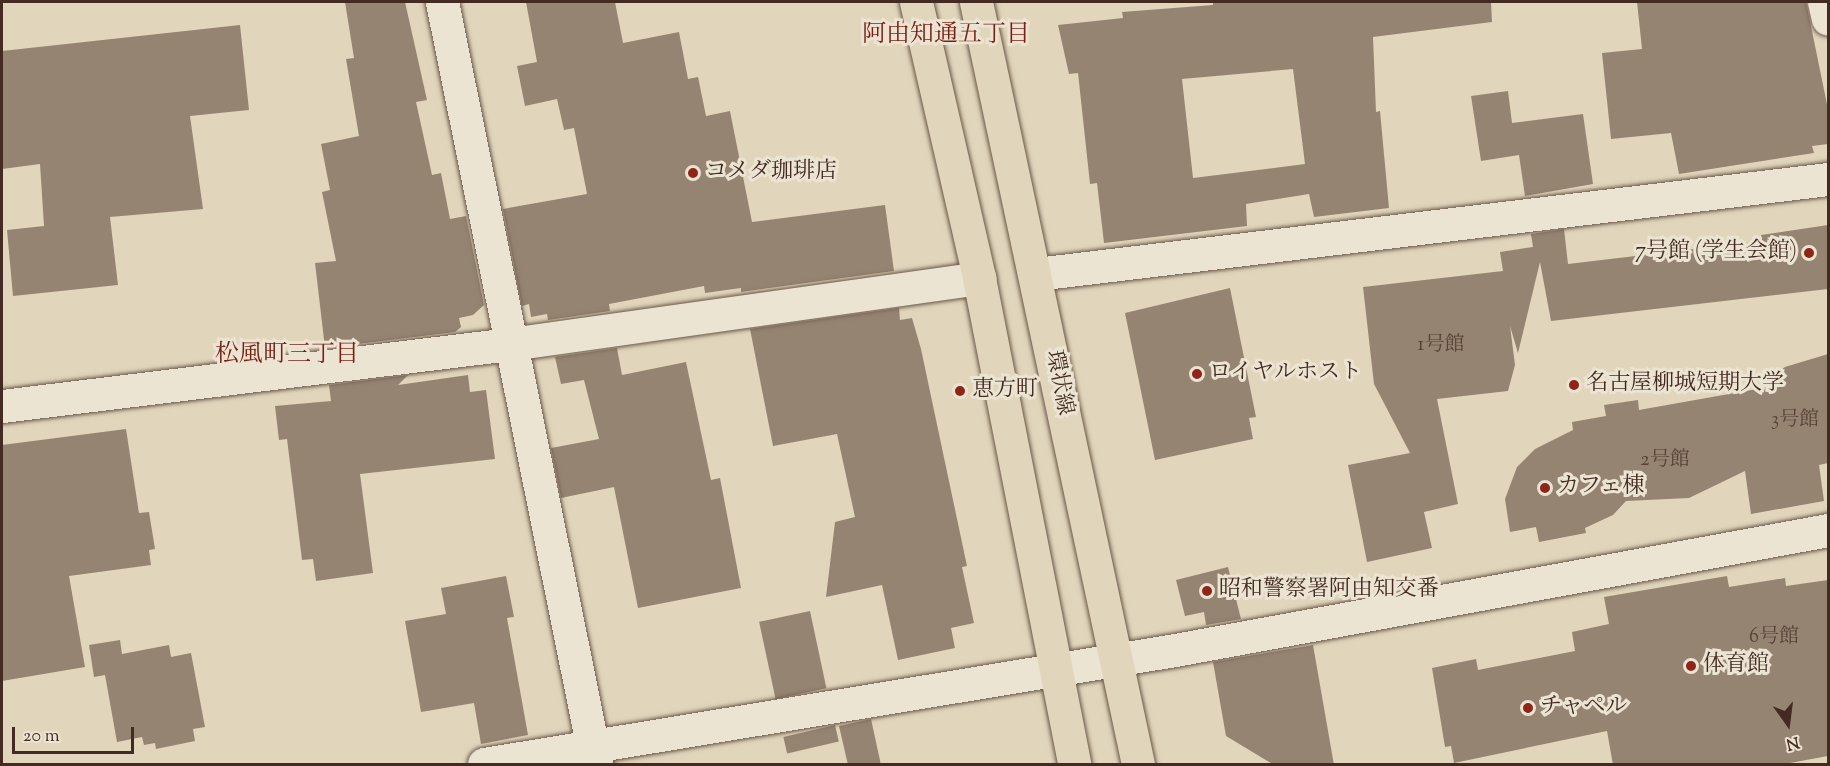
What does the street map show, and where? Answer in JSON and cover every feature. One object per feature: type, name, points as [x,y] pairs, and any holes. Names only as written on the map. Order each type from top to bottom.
[{"type":"main road","points":[[916,2],[979,278],[1074,765]]},
{"type":"main road","name":"環状線","points":[[976,2],[1036,274],[1138,765]]},
{"type":"street","points":[[442,2],[594,755]]},
{"type":"street","points":[[1824,2],[1828,20]]},
{"type":"street","points":[[1036,274],[1828,179]]},
{"type":"street","points":[[2,406],[510,344],[979,278]]},
{"type":"street","points":[[484,765],[594,755],[1114,658],[1199,646],[1828,530]]},
{"type":"building","points":[[345,2],[405,2],[427,100],[416,102],[432,175],[441,173],[450,219],[466,216],[484,305],[473,315],[459,318],[461,327],[455,332],[325,348],[315,263],[336,261],[322,192],[330,190],[321,144],[359,136],[346,59],[354,58]]},
{"type":"building","points":[[526,2],[615,2],[623,43],[679,32],[688,79],[698,77],[706,116],[730,111],[752,222],[885,205],[894,271],[741,292],[741,288],[705,293],[704,286],[609,304],[610,311],[548,320],[547,314],[531,317],[529,304],[522,306],[503,209],[587,194],[574,128],[564,130],[557,99],[525,106],[517,66],[537,62]]},
{"type":"building","points":[[1213,2],[1491,2],[1492,22],[1373,37],[1376,112],[1380,111],[1389,208],[1314,217],[1309,194],[1246,204],[1247,226],[1104,243],[1097,183],[1090,184],[1078,73],[1069,74],[1058,25],[1123,18],[1122,12],[1213,5]],"holes":[[[1293,69],[1305,164],[1193,178],[1182,79]]]},
{"type":"building","points":[[1637,2],[1806,2],[1828,109],[1828,144],[1812,146],[1814,153],[1679,174],[1671,133],[1611,139],[1602,53],[1642,49]]},
{"type":"building","points":[[240,25],[249,110],[190,116],[203,209],[110,217],[118,285],[13,296],[7,230],[44,226],[40,164],[2,169],[2,51]]},
{"type":"building","points":[[1508,91],[1512,123],[1583,114],[1593,184],[1525,196],[1519,155],[1481,161],[1471,96]]},
{"type":"building","points":[[1828,225],[1828,289],[1551,321],[1540,262],[1518,353],[1510,326],[1515,365],[1508,391],[1437,399],[1458,504],[1424,512],[1432,548],[1367,562],[1348,465],[1410,453],[1374,384],[1363,287],[1503,271],[1500,252],[1533,247],[1531,234],[1564,229],[1568,264],[1762,241],[1761,235]]},
{"type":"building","points":[[1230,288],[1256,417],[1249,418],[1253,439],[1155,460],[1125,313]]},
{"type":"building","points":[[899,308],[900,320],[912,318],[921,349],[967,566],[962,567],[974,623],[951,628],[955,648],[898,660],[882,585],[826,597],[835,522],[855,517],[837,434],[773,446],[750,329]]},
{"type":"building","points":[[617,348],[622,375],[686,362],[711,480],[720,478],[741,588],[638,608],[614,487],[561,498],[551,448],[599,439],[584,380],[561,384],[555,357]]},
{"type":"building","points":[[1828,354],[1828,463],[1819,465],[1824,501],[1751,514],[1745,471],[1689,498],[1626,501],[1613,515],[1585,528],[1586,533],[1539,542],[1536,527],[1510,532],[1505,499],[1517,467],[1535,449],[1573,430],[1572,422],[1606,416],[1604,405],[1638,400],[1639,410],[1757,389],[1785,367]]},
{"type":"building","points":[[408,375],[398,385],[468,375],[470,392],[486,390],[495,459],[360,474],[373,573],[316,581],[313,559],[302,560],[287,439],[279,440],[275,406],[331,401],[329,385]]},
{"type":"building","points":[[126,429],[139,513],[149,512],[155,549],[149,550],[151,565],[69,576],[85,667],[2,681],[2,445]]},
{"type":"building","name":"昭和警察署阿由知交番","points":[[1228,567],[1241,619],[1206,625],[1204,612],[1185,616],[1176,580]]},
{"type":"building","points":[[506,576],[514,617],[507,618],[528,735],[481,744],[474,703],[421,712],[405,621],[446,614],[441,588]]},
{"type":"building","points":[[1727,576],[1729,587],[1785,578],[1786,586],[1828,580],[1828,756],[1779,765],[1613,765],[1607,731],[1454,763],[1451,746],[1445,747],[1432,668],[1476,659],[1478,670],[1575,651],[1572,632],[1609,624],[1604,597]]},
{"type":"building","points":[[810,611],[826,688],[776,699],[759,622]]},
{"type":"building","points":[[120,640],[122,654],[169,645],[171,657],[191,653],[205,727],[193,729],[195,741],[156,749],[155,743],[144,745],[142,737],[117,742],[105,675],[94,677],[89,645]]},
{"type":"building","points":[[1313,645],[1334,765],[1274,765],[1226,736],[1213,662]]},
{"type":"building","points":[[871,719],[881,765],[848,765],[839,726]]},
{"type":"building","points":[[835,725],[839,742],[787,753],[783,737]]},
{"type":"place","name":"コメダ珈琲店","points":[[693,173]]},
{"type":"place","name":"7号館 (学生会館)","points":[[1809,253]]},
{"type":"place","name":"ロイヤルホスト","points":[[1197,374]]},
{"type":"place","name":"名古屋柳城短期大学","points":[[1574,385]]},
{"type":"place","name":"恵方町","points":[[960,391]]},
{"type":"place","name":"カフェ棟","points":[[1545,488]]},
{"type":"place","name":"昭和警察署阿由知交番","points":[[1207,591]]},
{"type":"place","name":"体育館","points":[[1691,666]]},
{"type":"place","name":"チャペル","points":[[1528,708]]},
{"type":"district","name":"阿由知通五丁目","points":[[946,36]]},
{"type":"district","name":"松風町三丁目","points":[[287,356]]}]
